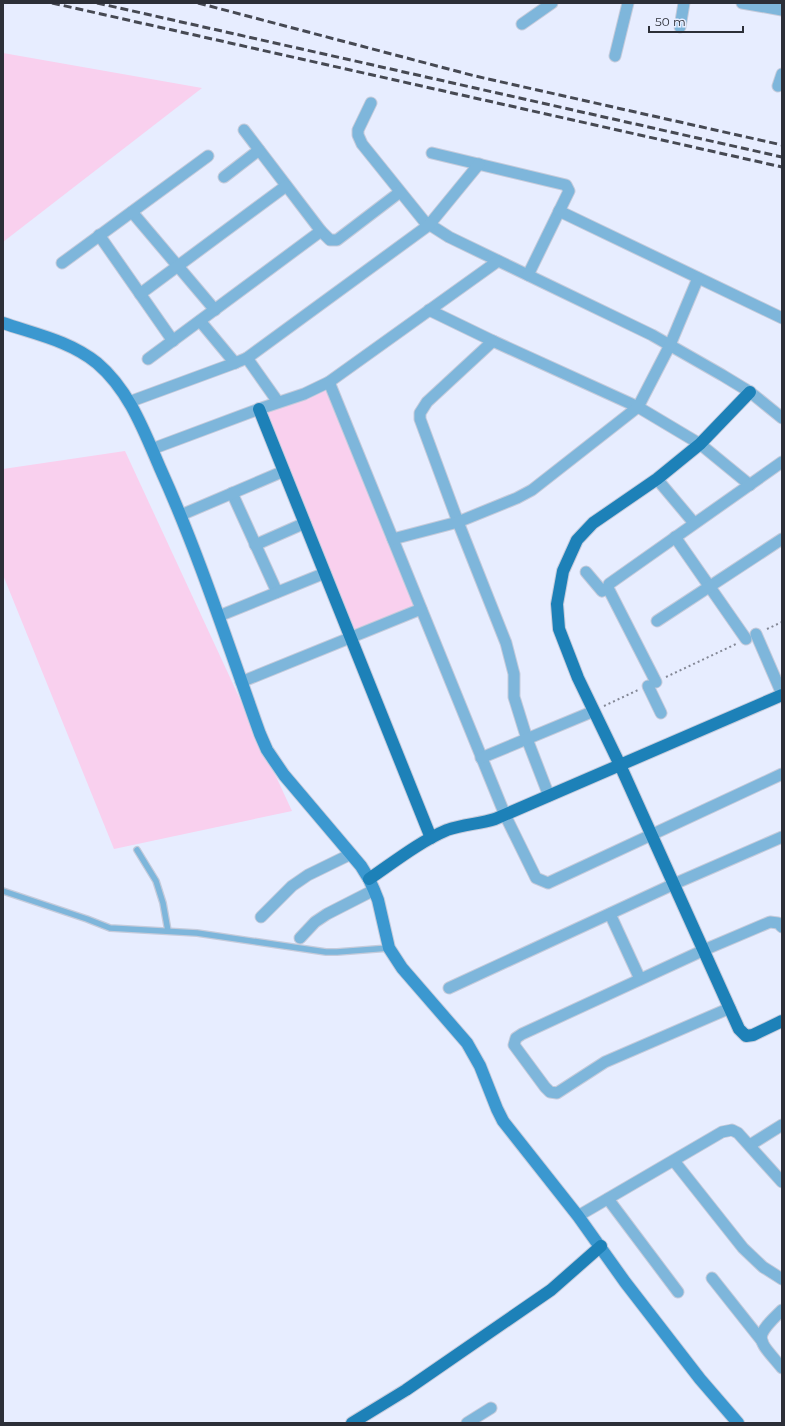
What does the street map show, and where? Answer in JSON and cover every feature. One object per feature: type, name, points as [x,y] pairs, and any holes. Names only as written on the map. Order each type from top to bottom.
[{"type":"main road","points":[[750,392],[700,444],[657,478],[593,523],[577,540],[562,571],[557,604],[559,629],[578,678],[620,765],[739,1029],[746,1036],[753,1035],[782,1021]]},
{"type":"main road","points":[[259,409],[431,838]]},
{"type":"main road","points":[[371,884],[431,838],[453,828],[485,822],[505,815],[781,697]]},
{"type":"main road","points":[[352,1423],[406,1390],[551,1290],[601,1246]]},
{"type":"street","points":[[522,24],[552,3]]},
{"type":"street","points":[[615,56],[628,3]]},
{"type":"street","points":[[680,27],[684,3]]},
{"type":"street","points":[[742,3],[778,8]]},
{"type":"street","points":[[778,86],[782,74]]},
{"type":"street","points":[[371,103],[358,130],[358,135],[362,144],[400,192],[429,225],[449,237],[670,345],[750,392],[782,418]]},
{"type":"street","points":[[244,130],[320,231],[330,240],[337,240],[400,192]]},
{"type":"street","points":[[224,177],[259,150]]},
{"type":"street","points":[[432,153],[566,185],[569,191],[528,275]]},
{"type":"street","points":[[62,263],[208,156]]},
{"type":"street","points":[[129,402],[246,358],[429,225],[479,164]]},
{"type":"street","points":[[140,294],[286,186]]},
{"type":"street","points":[[559,211],[782,318]]},
{"type":"street","points":[[132,212],[215,310]]},
{"type":"street","points":[[148,360],[320,231]]},
{"type":"street","points":[[99,235],[173,341]]},
{"type":"street","points":[[152,449],[278,402],[304,394],[329,382],[498,260]]},
{"type":"street","points":[[393,539],[458,522],[517,498],[532,490],[638,407],[670,345],[698,278]]},
{"type":"street","points":[[429,310],[638,407],[700,444],[750,485]]},
{"type":"street","points":[[200,321],[236,363]]},
{"type":"street","points":[[3,324],[58,341],[80,351],[97,364],[129,402],[138,418],[181,515],[267,750],[351,854],[371,884],[389,948],[402,968],[467,1043],[480,1066],[497,1109],[503,1120],[601,1246],[625,1282],[695,1373],[738,1423]]},
{"type":"street","points":[[493,341],[427,402],[420,413],[420,419],[458,522],[506,643],[514,674],[514,697],[527,738],[549,796]]},
{"type":"street","points":[[246,358],[278,402]]},
{"type":"street","points":[[329,382],[481,758],[505,815],[536,878],[548,883],[782,774]]},
{"type":"street","points":[[586,572],[602,591],[608,588],[612,581],[782,462]]},
{"type":"street","points":[[181,515],[284,471]]},
{"type":"street","points":[[657,478],[694,524]]},
{"type":"street","points":[[232,493],[277,592]]},
{"type":"street","points":[[255,545],[305,523]]},
{"type":"street","points":[[675,537],[710,586],[751,637],[781,697]]},
{"type":"street","points":[[657,621],[782,539]]},
{"type":"street","points":[[219,616],[325,573]]},
{"type":"street","points":[[608,588],[652,684],[661,713]]},
{"type":"street","points":[[241,682],[421,609]]},
{"type":"street","points":[[481,758],[594,711]]},
{"type":"street","points":[[449,988],[674,884],[782,837]]},
{"type":"street","points":[[261,917],[292,886],[308,875],[351,854]]},
{"type":"street","points":[[300,938],[316,922],[371,884]]},
{"type":"street","points":[[610,914],[640,979]]},
{"type":"street","points":[[730,1008],[605,1062],[556,1093],[550,1092],[544,1087],[514,1045],[516,1038],[522,1034],[704,950],[770,922],[778,923],[782,927]]},
{"type":"street","points":[[750,1145],[782,1126]]},
{"type":"street","points":[[578,1216],[722,1132],[732,1130],[738,1133],[750,1145],[782,1182]]},
{"type":"street","points":[[674,1161],[743,1248],[763,1267],[782,1279]]},
{"type":"street","points":[[608,1199],[678,1292]]},
{"type":"street","points":[[712,1278],[782,1368]]},
{"type":"street","points":[[762,1341],[761,1334],[763,1329],[782,1310]]},
{"type":"street","points":[[467,1423],[491,1408]]},
{"type":"lane","points":[[137,850],[156,882],[168,931]]},
{"type":"lane","points":[[3,891],[87,918],[110,928],[198,933],[326,952],[389,948]]},
{"type":"path","points":[[594,711],[782,622]]},
{"type":"shaded area","points":[[3,53],[202,88],[3,242]]},
{"type":"shaded area","points":[[329,382],[421,609],[350,638],[259,409]]},
{"type":"shaded area","points":[[125,451],[292,811],[114,849],[3,575],[3,469]]},
{"type":"railway","points":[[52,3],[782,167]]},
{"type":"railway","points":[[97,3],[782,157]]},
{"type":"railway","points":[[198,3],[475,76],[782,145]]}]
